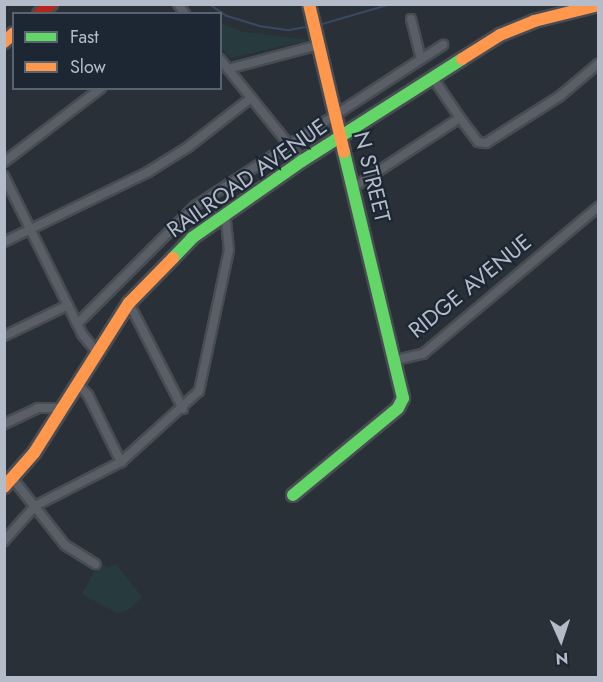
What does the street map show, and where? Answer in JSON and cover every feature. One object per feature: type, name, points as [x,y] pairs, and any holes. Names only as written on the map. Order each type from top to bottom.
[{"type":"street","name":"N STREET","points":[[309,5],[396,360]]},
{"type":"street","name":"RAILROAD AVENUE","points":[[9,483],[63,408],[96,351],[129,303],[159,268],[225,214],[302,161],[500,35],[534,21],[598,5]]},
{"type":"street","points":[[411,19],[421,59]]},
{"type":"street","points":[[228,69],[318,42]]},
{"type":"street","points":[[77,324],[195,207],[288,144],[443,45]]},
{"type":"street","points":[[222,62],[302,161]]},
{"type":"street","points":[[433,78],[478,142],[486,143],[560,96],[598,64]]},
{"type":"street","points":[[4,162],[99,90]]},
{"type":"street","points":[[4,242],[148,172],[188,147],[251,98]]},
{"type":"street","points":[[354,187],[460,118]]},
{"type":"street","points":[[4,176],[77,324],[96,351]]},
{"type":"street","name":"RIDGE AVENUE","points":[[293,495],[398,408],[403,398],[396,360],[423,354],[598,207]]},
{"type":"street","points":[[4,541],[35,506],[121,462],[183,409],[200,391],[206,376],[230,250],[225,214]]},
{"type":"street","points":[[129,303],[183,409]]},
{"type":"street","points":[[4,336],[68,305]]},
{"type":"street","points":[[78,384],[88,395],[121,462]]},
{"type":"street","points":[[4,424],[38,408],[63,408]]},
{"type":"street","points":[[9,483],[35,506],[65,545],[96,564]]},
{"type":"green space","points":[[222,23],[243,32],[310,40],[230,58],[222,48]]},
{"type":"green space","points":[[100,561],[106,567],[117,565],[142,597],[128,610],[117,613],[82,594]]},
{"type":"waterway","points":[[209,4],[221,12]]},
{"type":"waterway","points":[[319,25],[391,4]]},
{"type":"waterway","points":[[222,13],[259,26],[289,30],[311,26]]},
{"type":"traffic: fast","points":[[173,258],[192,238],[302,161],[462,59]]},
{"type":"traffic: fast","points":[[293,495],[398,408],[403,398],[344,152]]},
{"type":"traffic: slow","points":[[309,4],[344,152]]},
{"type":"traffic: slow","points":[[462,59],[500,35],[534,21],[598,5]]},
{"type":"traffic: slow","points":[[4,42],[12,35]]},
{"type":"traffic: slow","points":[[4,487],[34,453],[129,303],[173,258]]},
{"type":"traffic: jam","points":[[41,12],[51,4]]}]
